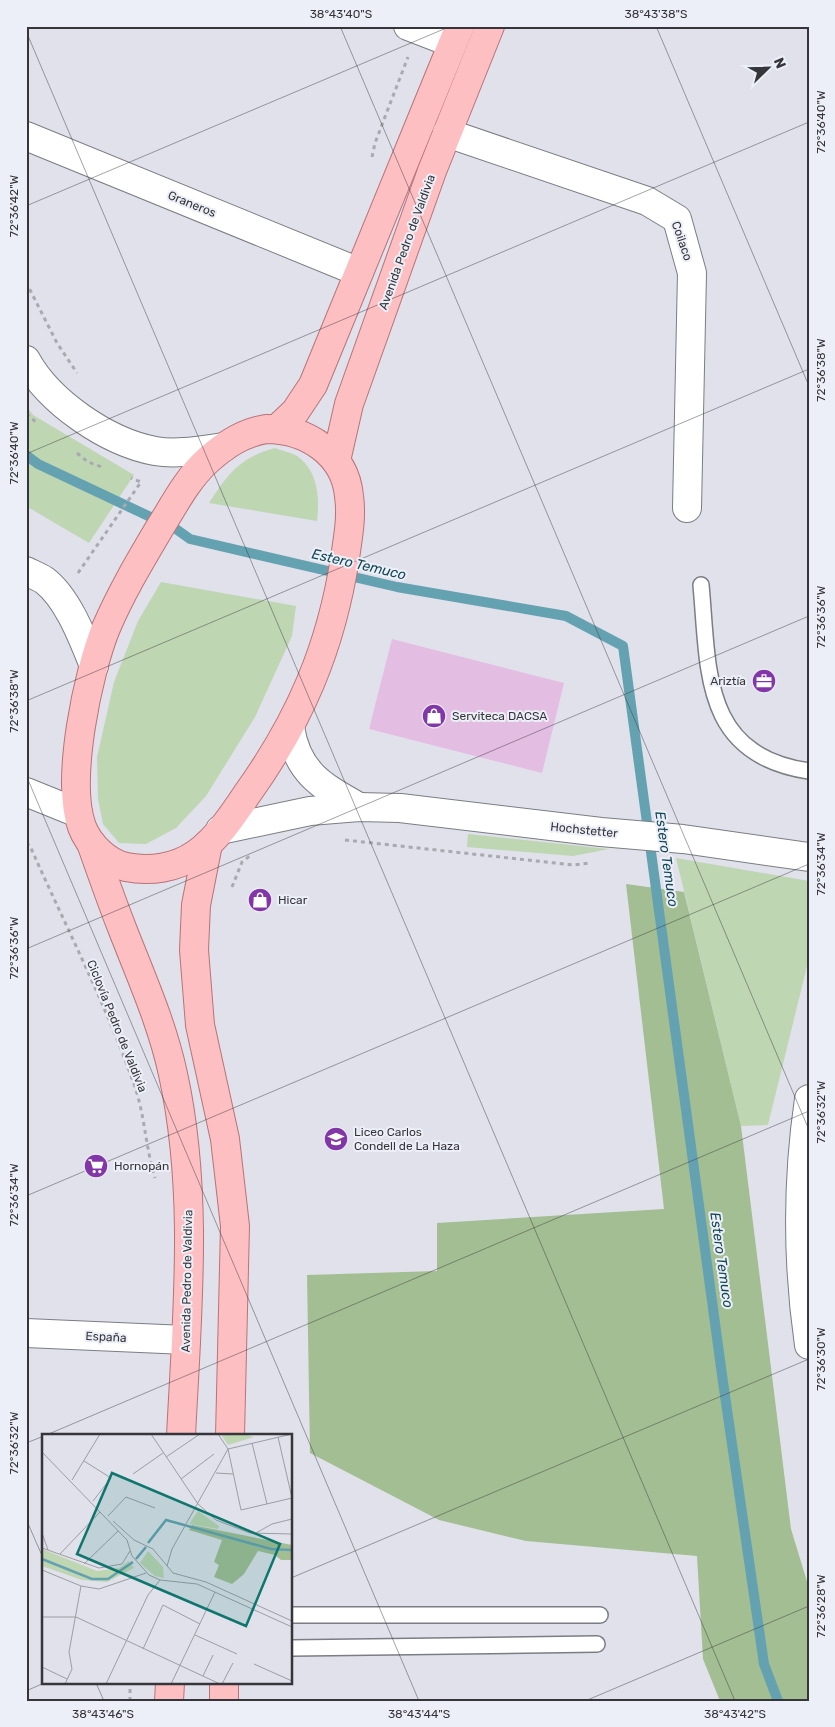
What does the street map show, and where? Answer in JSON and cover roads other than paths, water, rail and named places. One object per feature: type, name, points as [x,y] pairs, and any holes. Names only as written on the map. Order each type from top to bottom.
[{"type":"main road","name":"Avenida Pedro de Valdivia","points":[[336,461],[348,404],[447,133],[490,26]]},
{"type":"main road","points":[[277,429],[295,412],[313,385],[456,35]]},
{"type":"main road","name":"Avenida Pedro de Valdivia","points":[[90,842],[110,861],[123,867],[143,870],[163,868],[179,863],[214,837],[262,773],[290,727],[320,664],[339,597],[348,536],[349,493],[344,476],[336,461],[312,438],[297,432],[277,429],[251,432],[224,446],[196,473],[178,498],[137,566],[105,631],[85,702],[79,739],[78,813],[82,828],[90,842],[122,929],[144,980],[162,1032],[181,1115],[186,1154],[190,1236],[181,1434]]},
{"type":"main road","name":"Avenida Pedro de Valdivia","points":[[214,837],[196,905],[194,950],[200,1025],[225,1139],[235,1226],[230,1434]]},
{"type":"main road","points":[[169,1701],[170,1684]]},
{"type":"main road","points":[[224,1684],[224,1701]]},
{"type":"street","points":[[413,28],[456,35]]},
{"type":"street","name":"Coilaco","points":[[447,133],[647,201],[677,219],[692,273],[687,508]]},
{"type":"street","name":"Graneros","points":[[26,136],[359,272]]},
{"type":"street","points":[[26,360],[51,394],[78,417],[124,440],[155,451],[188,452],[224,446]]},
{"type":"street","points":[[26,571],[44,581],[59,597],[73,619],[94,666]]},
{"type":"street","name":"Hochstetter","points":[[290,727],[292,742],[305,768],[326,788],[359,807]]},
{"type":"street","points":[[26,792],[78,813]]},
{"type":"street","name":"Hochstetter","points":[[214,837],[310,811],[359,807],[400,808],[601,832],[683,839],[809,857]]},
{"type":"street","points":[[809,1098],[803,1138],[799,1208],[799,1254],[809,1345]]},
{"type":"street","name":"España","points":[[26,1333],[186,1340]]},
{"type":"lane","points":[[701,585],[709,681],[724,719],[736,735],[760,756],[793,769],[809,771]]},
{"type":"lane","points":[[292,1615],[600,1615]]},
{"type":"lane","points":[[292,1648],[597,1644]]},
{"type":"waterway","name":"Estero Temuco","points":[[26,455],[38,464],[176,529],[190,539],[397,587],[566,616],[623,646],[723,1382],[764,1664],[778,1701]]},
{"type":"place","name":"Ariztía","points":[[764,681]]},
{"type":"place","name":"Serviteca DACSA","points":[[434,716]]},
{"type":"place","name":"Hicar","points":[[260,900]]},
{"type":"place","name":"Liceo Carlos Condell de La Haza","points":[[336,1139]]},
{"type":"place","name":"Hornopán","points":[[96,1166]]}]
